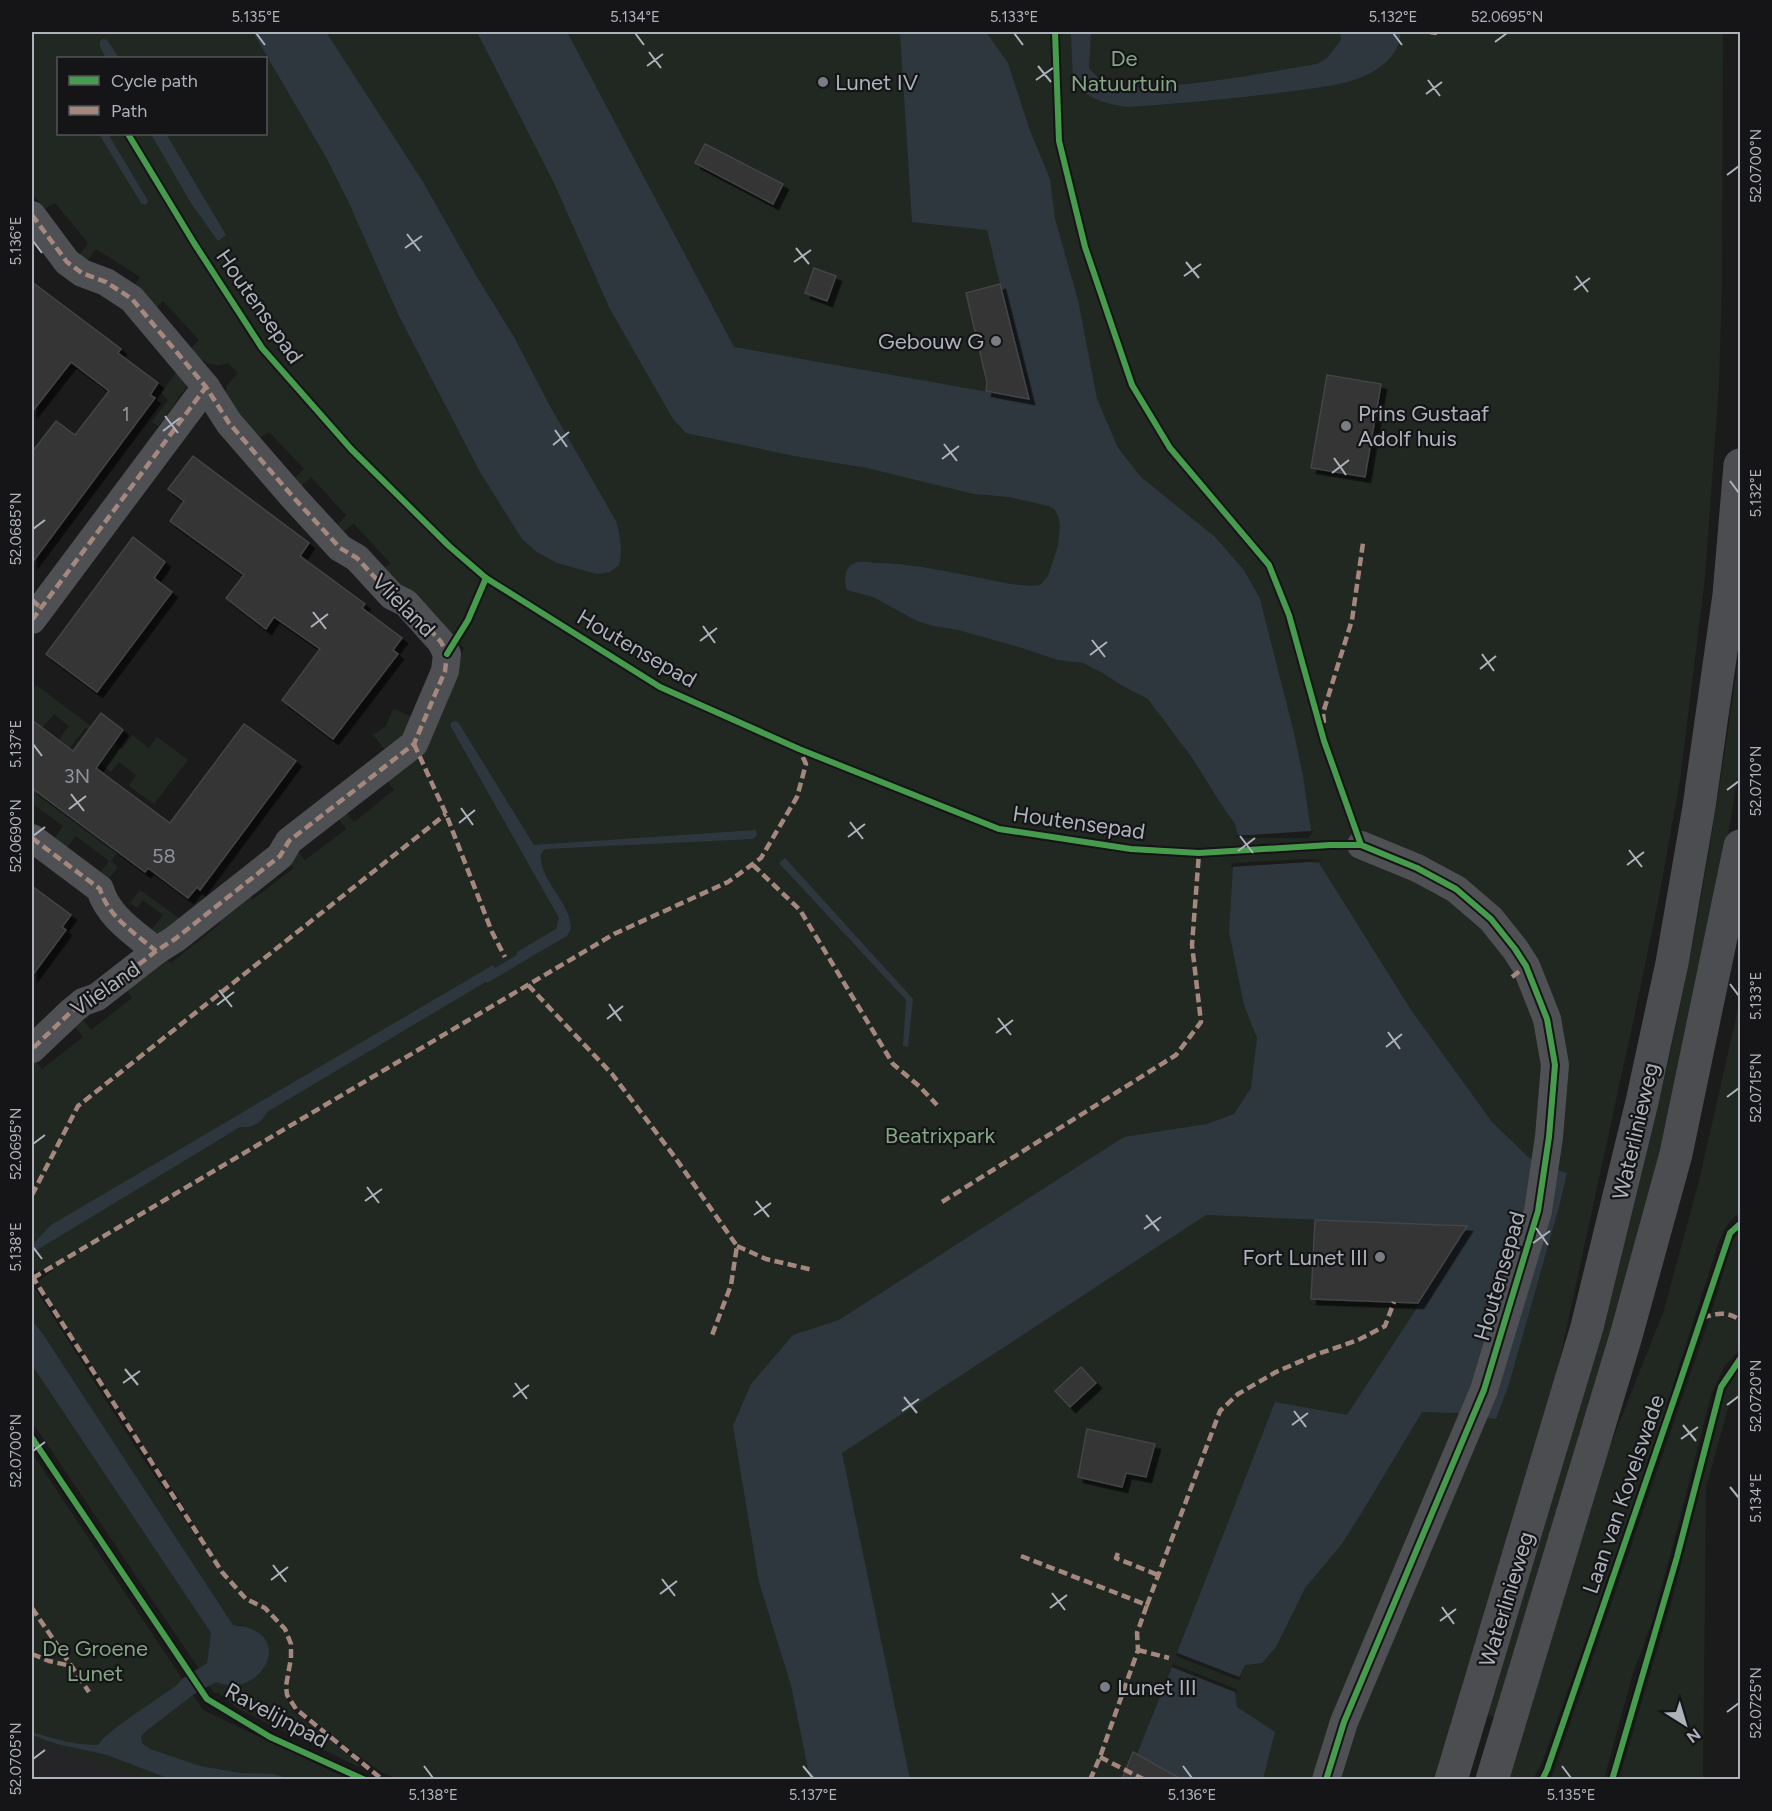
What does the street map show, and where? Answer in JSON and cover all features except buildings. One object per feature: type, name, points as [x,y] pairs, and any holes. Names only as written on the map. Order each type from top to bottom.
[{"type":"main road","name":"Waterlinieweg","points":[[1451,1779],[1587,1327],[1632,1148],[1672,963],[1699,807],[1729,595],[1740,465]]},
{"type":"main road","name":"Waterlinieweg","points":[[1492,1779],[1626,1336],[1676,1154],[1740,846]]},
{"type":"street","name":"Vlieland","points":[[32,215],[67,262],[82,273],[106,282],[132,299],[206,387],[229,423],[302,506],[340,548],[357,558],[392,596],[406,603],[441,642],[447,654],[445,670],[414,744],[289,841],[280,855],[175,939],[97,997],[83,1002],[32,1049]]},
{"type":"street","points":[[35,610],[206,387]]},
{"type":"street","points":[[32,838],[100,889],[109,910],[156,951]]},
{"type":"street","name":"Houtensepad","points":[[1326,1779],[1344,1722],[1484,1390],[1538,1210],[1549,1137],[1555,1065],[1547,1019],[1526,966],[1491,919],[1456,889],[1417,868],[1361,845]]},
{"type":"shaded area","points":[[253,32],[326,32],[423,182],[514,337],[551,408],[616,521],[621,553],[619,565],[610,572],[597,574],[557,563],[537,552],[522,539],[480,472],[398,314],[327,159]]},
{"type":"shaded area","points":[[477,32],[567,32],[734,347],[1028,399],[987,230],[912,222],[900,32],[986,32],[1008,63],[1030,131],[1050,179],[1055,219],[1078,300],[1097,399],[1118,448],[1141,477],[1215,537],[1244,570],[1260,599],[1293,729],[1311,831],[1307,835],[1238,835],[1235,824],[1193,759],[1148,699],[1101,672],[1083,663],[1058,660],[958,630],[917,621],[873,597],[847,590],[845,579],[847,571],[857,562],[925,568],[1011,584],[1040,585],[1048,576],[1058,546],[1060,525],[1058,516],[1049,506],[1009,497],[974,494],[867,468],[794,456],[686,433],[673,419],[610,309],[554,183]]},
{"type":"shaded area","points":[[1071,32],[1091,32],[1089,68],[1106,87],[1186,84],[1317,64],[1327,58],[1341,40],[1340,32],[1400,32],[1400,38],[1393,55],[1384,64],[1365,76],[1345,82],[1253,96],[1129,107],[1099,100],[1086,94],[1073,83]]},
{"type":"shaded area","points":[[107,40],[118,57],[105,57],[100,47],[100,41]]},
{"type":"shaded area","points":[[100,135],[109,135],[147,199],[148,202],[145,205],[141,203]]},
{"type":"shaded area","points":[[152,135],[167,135],[226,235],[218,241],[191,203]]},
{"type":"shaded area","points":[[454,721],[458,722],[534,845],[756,830],[757,835],[753,839],[545,849],[541,854],[541,863],[549,882],[566,909],[571,929],[567,936],[519,962],[516,958],[517,952],[556,929],[559,918],[451,727]]},
{"type":"shaded area","points":[[785,858],[913,999],[908,1047],[903,1046],[906,1000],[779,863]]},
{"type":"shaded area","points":[[1319,863],[1411,1010],[1492,1122],[1528,1157],[1544,1166],[1567,1173],[1509,1384],[1496,1419],[1457,1413],[1422,1412],[1341,1545],[1305,1588],[1276,1647],[1262,1663],[1245,1665],[1239,1677],[1177,1653],[1275,1402],[1347,1415],[1467,1226],[1206,1215],[842,1453],[910,1779],[810,1779],[791,1685],[759,1582],[733,1426],[751,1384],[793,1335],[839,1320],[1124,1137],[1207,1124],[1234,1114],[1251,1088],[1257,1038],[1244,1005],[1229,932],[1233,866]]},
{"type":"shaded area","points":[[493,965],[499,974],[267,1112],[256,1124],[240,1127],[32,1253],[32,1245],[51,1225]]},
{"type":"shaded area","points":[[32,1320],[233,1625],[253,1630],[265,1639],[269,1651],[266,1663],[259,1674],[247,1682],[232,1685],[216,1682],[193,1695],[146,1731],[141,1737],[142,1743],[150,1749],[200,1766],[240,1773],[274,1774],[289,1779],[170,1779],[107,1755],[57,1744],[32,1735],[32,1732],[65,1741],[98,1745],[122,1723],[207,1663],[211,1633],[32,1365]]},
{"type":"shaded area","points":[[1172,1667],[1235,1692],[1237,1707],[1275,1732],[1263,1779],[1181,1779],[1137,1754]]},
{"type":"shaded area","points":[[32,1730],[156,1779],[32,1779]]},
{"type":"green space","name":"Beatrixpark","points":[[32,32],[1723,32],[1722,282],[1719,384],[1705,577],[1680,780],[1638,999],[1555,1381],[1435,1779],[398,1779],[381,1772],[305,1713],[296,1709],[284,1687],[285,1696],[293,1711],[352,1757],[361,1768],[238,1709],[218,1693],[214,1693],[209,1686],[216,1682],[227,1685],[237,1684],[242,1625],[233,1625],[32,1320],[32,1284],[143,1459],[218,1569],[180,1500],[38,1282],[52,1271],[49,1266],[40,1272],[32,1269],[32,1062],[35,1061],[42,1069],[83,1037],[71,1022],[80,1016],[91,1030],[132,998],[126,990],[164,958],[171,963],[220,924],[221,912],[247,894],[252,900],[294,868],[288,861],[298,852],[305,860],[346,829],[335,814],[343,808],[354,822],[394,790],[388,782],[442,704],[464,648],[441,624],[397,589],[382,570],[390,563],[354,524],[344,531],[338,525],[346,515],[311,477],[297,490],[290,482],[304,469],[269,432],[260,438],[225,397],[227,385],[238,373],[228,363],[211,364],[199,357],[191,348],[199,340],[163,301],[156,308],[134,286],[140,277],[96,249],[85,264],[77,259],[88,243],[55,203],[44,209],[32,193]]},
{"type":"green space","points":[[180,367],[186,384],[185,389],[158,426],[152,422],[168,400],[161,393]]},
{"type":"green space","points":[[1740,647],[1740,764],[1724,858],[1682,1065],[1643,1224],[1496,1718],[1486,1714],[1597,1340],[1656,1114],[1682,999],[1704,882]]},
{"type":"green space","points":[[36,685],[92,727],[90,730],[85,728],[70,748],[59,739],[69,726],[54,714],[43,727],[32,718],[32,692]]},
{"type":"green space","points":[[393,709],[411,716],[403,737],[386,751],[373,735],[386,726]]},
{"type":"green space","points":[[102,734],[122,749],[132,735],[149,748],[157,737],[188,760],[154,804],[129,786],[136,775],[119,762],[111,772],[92,758]]},
{"type":"green space","points":[[32,788],[118,852],[111,861],[118,867],[105,884],[96,878],[109,861],[76,836],[63,853],[51,844],[63,826],[34,805],[32,807]]},
{"type":"green space","points":[[140,890],[184,922],[159,935],[151,930],[163,915],[143,900],[137,908],[130,903]]},
{"type":"green space","points":[[1740,1000],[1740,1213],[1726,1228],[1717,1247],[1647,1467],[1542,1763],[1533,1779],[1508,1780],[1610,1446],[1664,1310],[1699,1181]]},
{"type":"green space","points":[[1740,1231],[1740,1349],[1724,1367],[1711,1395],[1652,1622],[1633,1673],[1604,1779],[1551,1779],[1711,1314],[1733,1240]]},
{"type":"green space","points":[[32,1365],[211,1633],[207,1663],[199,1669],[32,1422]]},
{"type":"green space","points":[[1740,1368],[1740,1395],[1728,1408],[1706,1488],[1703,1779],[1619,1779],[1672,1600],[1726,1389]]},
{"type":"green space","name":"De Groene Lunet","points":[[32,1453],[203,1710],[348,1779],[146,1779],[32,1739],[32,1735],[71,1746],[32,1732]]},
{"type":"pier","points":[[1314,831],[1308,838],[1238,838],[1235,836]]},
{"type":"pier","points":[[1309,859],[1322,861],[1230,867],[1233,863]]},
{"type":"pier","points":[[1177,1653],[1242,1678],[1238,1680],[1176,1656]]},
{"type":"pier","points":[[1173,1664],[1236,1689],[1238,1693],[1172,1667]]},
{"type":"waterway","points":[[487,978],[527,954]]},
{"type":"marked path","points":[[1430,32],[1437,33]]},
{"type":"marked path","points":[[32,215],[67,262],[82,273],[106,282],[132,299],[206,387],[229,423],[294,498],[340,548],[357,558],[392,596],[406,603],[441,642],[447,654],[445,671],[414,744],[289,841],[280,856],[175,939],[97,997],[83,1002],[32,1049]]},
{"type":"marked path","points":[[32,620],[206,387]]},
{"type":"marked path","points":[[1324,723],[1323,713],[1352,620],[1363,543]]},
{"type":"marked path","points":[[32,600],[41,608]]},
{"type":"marked path","points":[[414,744],[446,814],[492,932],[505,957]]},
{"type":"marked path","points":[[33,1278],[614,934],[728,882],[761,858],[797,797],[806,764],[799,749]]},
{"type":"marked path","points":[[32,1195],[78,1106],[446,814]]},
{"type":"marked path","points":[[32,838],[100,889],[109,908],[116,916],[156,951]]},
{"type":"marked path","points":[[942,1202],[1176,1055],[1201,1022],[1192,945],[1199,853]]},
{"type":"marked path","points":[[753,865],[800,910],[893,1064],[937,1105]]},
{"type":"marked path","points":[[1512,977],[1526,966]]},
{"type":"marked path","points":[[528,985],[612,1074],[674,1156],[737,1246],[731,1285],[711,1338]]},
{"type":"marked path","points":[[737,1246],[766,1259],[813,1270]]},
{"type":"marked path","points":[[32,1276],[222,1572],[246,1599],[265,1608],[285,1629],[291,1644],[287,1695],[296,1709],[383,1780]]},
{"type":"marked path","points":[[1021,1556],[1147,1605],[1220,1411],[1238,1394],[1276,1372],[1358,1340],[1385,1326],[1394,1302]]},
{"type":"marked path","points":[[1702,1318],[1722,1314],[1731,1315],[1740,1320]]},
{"type":"marked path","points":[[1118,1553],[1116,1558],[1158,1575]]},
{"type":"marked path","points":[[1090,1780],[1138,1650],[1137,1633],[1147,1605]]},
{"type":"marked path","points":[[32,1608],[89,1692]]},
{"type":"marked path","points":[[1138,1650],[1169,1658]]},
{"type":"marked path","points":[[32,1654],[71,1666]]},
{"type":"marked path","points":[[1100,1757],[1145,1780]]},
{"type":"cycle path","points":[[1055,32],[1059,141],[1085,247],[1132,385],[1170,448],[1269,565],[1289,615],[1324,741],[1361,845]]},
{"type":"cycle path","points":[[129,135],[194,243],[262,348],[351,449],[449,546],[486,578],[660,687],[799,749],[999,829],[1131,849],[1199,853],[1361,845],[1417,868],[1456,889],[1491,919],[1515,949],[1526,966],[1547,1019],[1555,1065],[1549,1137],[1538,1211],[1484,1390],[1344,1722],[1326,1780]]},
{"type":"cycle path","points":[[447,654],[468,620],[486,578]]},
{"type":"cycle path","name":"Laan van Kovelswade","points":[[1542,1780],[1730,1233],[1740,1224]]},
{"type":"cycle path","points":[[1612,1780],[1677,1557],[1721,1387],[1740,1359]]},
{"type":"cycle path","name":"Ravelijnpad","points":[[32,1438],[207,1699],[270,1737],[365,1780]]},
{"type":"place","name":"Lunet IV","points":[[823,82]]},
{"type":"place","name":"Gebouw G","points":[[996,341]]},
{"type":"place","name":"Prins Gustaaf Adolf huis","points":[[1346,426]]},
{"type":"place","name":"Fort Lunet III","points":[[1380,1257]]},
{"type":"place","name":"Lunet III","points":[[1105,1687]]},
{"type":"park label","name":"De Natuurtuin","points":[[1124,70]]}]
